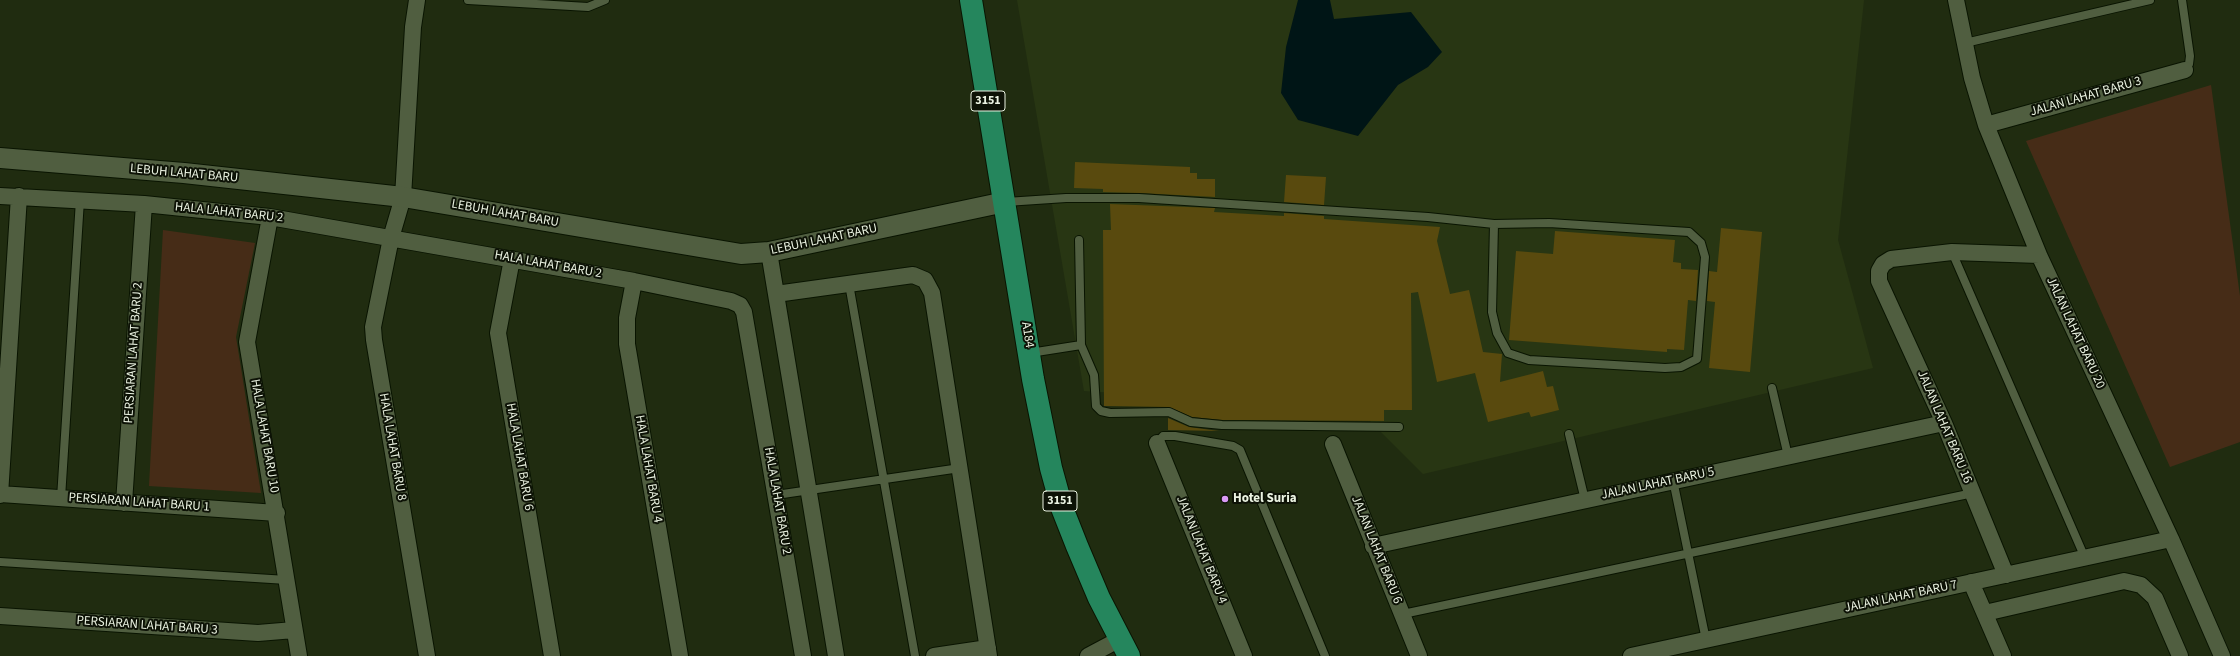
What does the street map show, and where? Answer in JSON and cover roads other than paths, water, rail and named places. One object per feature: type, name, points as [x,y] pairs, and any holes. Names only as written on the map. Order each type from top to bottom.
[{"type":"main road","name":"A184","points":[[971,0],[1043,432],[1062,508],[1099,598],[1126,651]]},
{"type":"street","name":"HALA LAHAT BARU 8","points":[[417,0],[413,26],[403,197],[391,238],[373,327],[427,656]]},
{"type":"street","name":"JALAN LAHAT BARU 20","points":[[1956,0],[1965,43],[1986,125],[2039,255],[2171,539],[2222,656]]},
{"type":"street","name":"JALAN LAHAT BARU 3","points":[[1986,125],[2185,70]]},
{"type":"street","name":"LEBUH LAHAT BARU","points":[[0,158],[184,173],[403,197],[741,254],[769,252],[1005,202]]},
{"type":"street","name":"HALA LAHAT BARU 2","points":[[0,196],[144,204],[270,217],[634,281],[731,301],[740,305],[744,312],[803,656]]},
{"type":"street","points":[[0,494],[19,196]]},
{"type":"street","name":"PERSIARAN LAHAT BARU 2","points":[[124,503],[144,204]]},
{"type":"street","name":"HALA LAHAT BARU 10","points":[[270,217],[248,342],[277,513],[299,656]]},
{"type":"street","points":[[769,252],[836,656]]},
{"type":"street","points":[[1952,252],[2039,255]]},
{"type":"street","name":"JALAN LAHAT BARU 16","points":[[1952,252],[1891,259],[1884,264],[1879,271],[1879,281],[1944,423],[2006,575]]},
{"type":"street","name":"HALA LAHAT BARU 6","points":[[512,259],[498,333],[552,656]]},
{"type":"street","points":[[776,294],[913,275],[924,280],[932,293],[988,652],[934,656]]},
{"type":"street","name":"HALA LAHAT BARU 4","points":[[634,281],[627,318],[627,344],[680,656]]},
{"type":"street","name":"JALAN LAHAT BARU 5","points":[[1373,546],[1673,480],[1944,423]]},
{"type":"street","name":"JALAN LAHAT BARU 4","points":[[1157,443],[1244,656]]},
{"type":"street","name":"JALAN LAHAT BARU 6","points":[[1333,444],[1373,546],[1419,656]]},
{"type":"street","name":"PERSIARAN LAHAT BARU 1","points":[[0,494],[277,513]]},
{"type":"street","name":"JALAN LAHAT BARU 7","points":[[1631,656],[2171,539]]},
{"type":"street","points":[[1985,613],[2124,581],[2141,585],[2155,598],[2180,656]]},
{"type":"street","points":[[1971,582],[2003,656]]},
{"type":"street","name":"PERSIARAN LAHAT BARU 3","points":[[0,616],[258,633],[294,630]]},
{"type":"street","points":[[1088,656],[1126,651]]},
{"type":"lane","points":[[468,0],[588,7],[605,0]]},
{"type":"lane","points":[[1965,43],[2150,0]]},
{"type":"lane","points":[[2182,0],[2190,56],[2189,64],[2185,70]]},
{"type":"lane","points":[[1005,202],[1066,198],[1140,198],[1428,217],[1494,224],[1549,223],[1689,232],[1701,243],[1705,257],[1697,360],[1681,367],[1665,368],[1530,360],[1508,353],[1497,333],[1492,312],[1494,224]]},
{"type":"lane","points":[[61,498],[80,200]]},
{"type":"lane","points":[[1079,240],[1081,345],[1094,375],[1096,406],[1110,413],[1169,412],[1191,422],[1222,425],[1399,427]]},
{"type":"lane","points":[[1952,252],[2085,558]]},
{"type":"lane","points":[[850,284],[914,656]]},
{"type":"lane","points":[[1030,353],[1081,345]]},
{"type":"lane","points":[[1772,388],[1788,456]]},
{"type":"lane","points":[[1569,434],[1585,500]]},
{"type":"lane","points":[[1157,443],[1163,436],[1175,436],[1233,446],[1240,450],[1325,656]]},
{"type":"lane","points":[[776,495],[960,468]]},
{"type":"lane","points":[[1673,480],[1706,640]]},
{"type":"lane","points":[[1402,614],[1973,493]]},
{"type":"lane","points":[[0,562],[287,580]]},
{"type":"place","name":"Hotel Suria","points":[[1225,499]]}]
